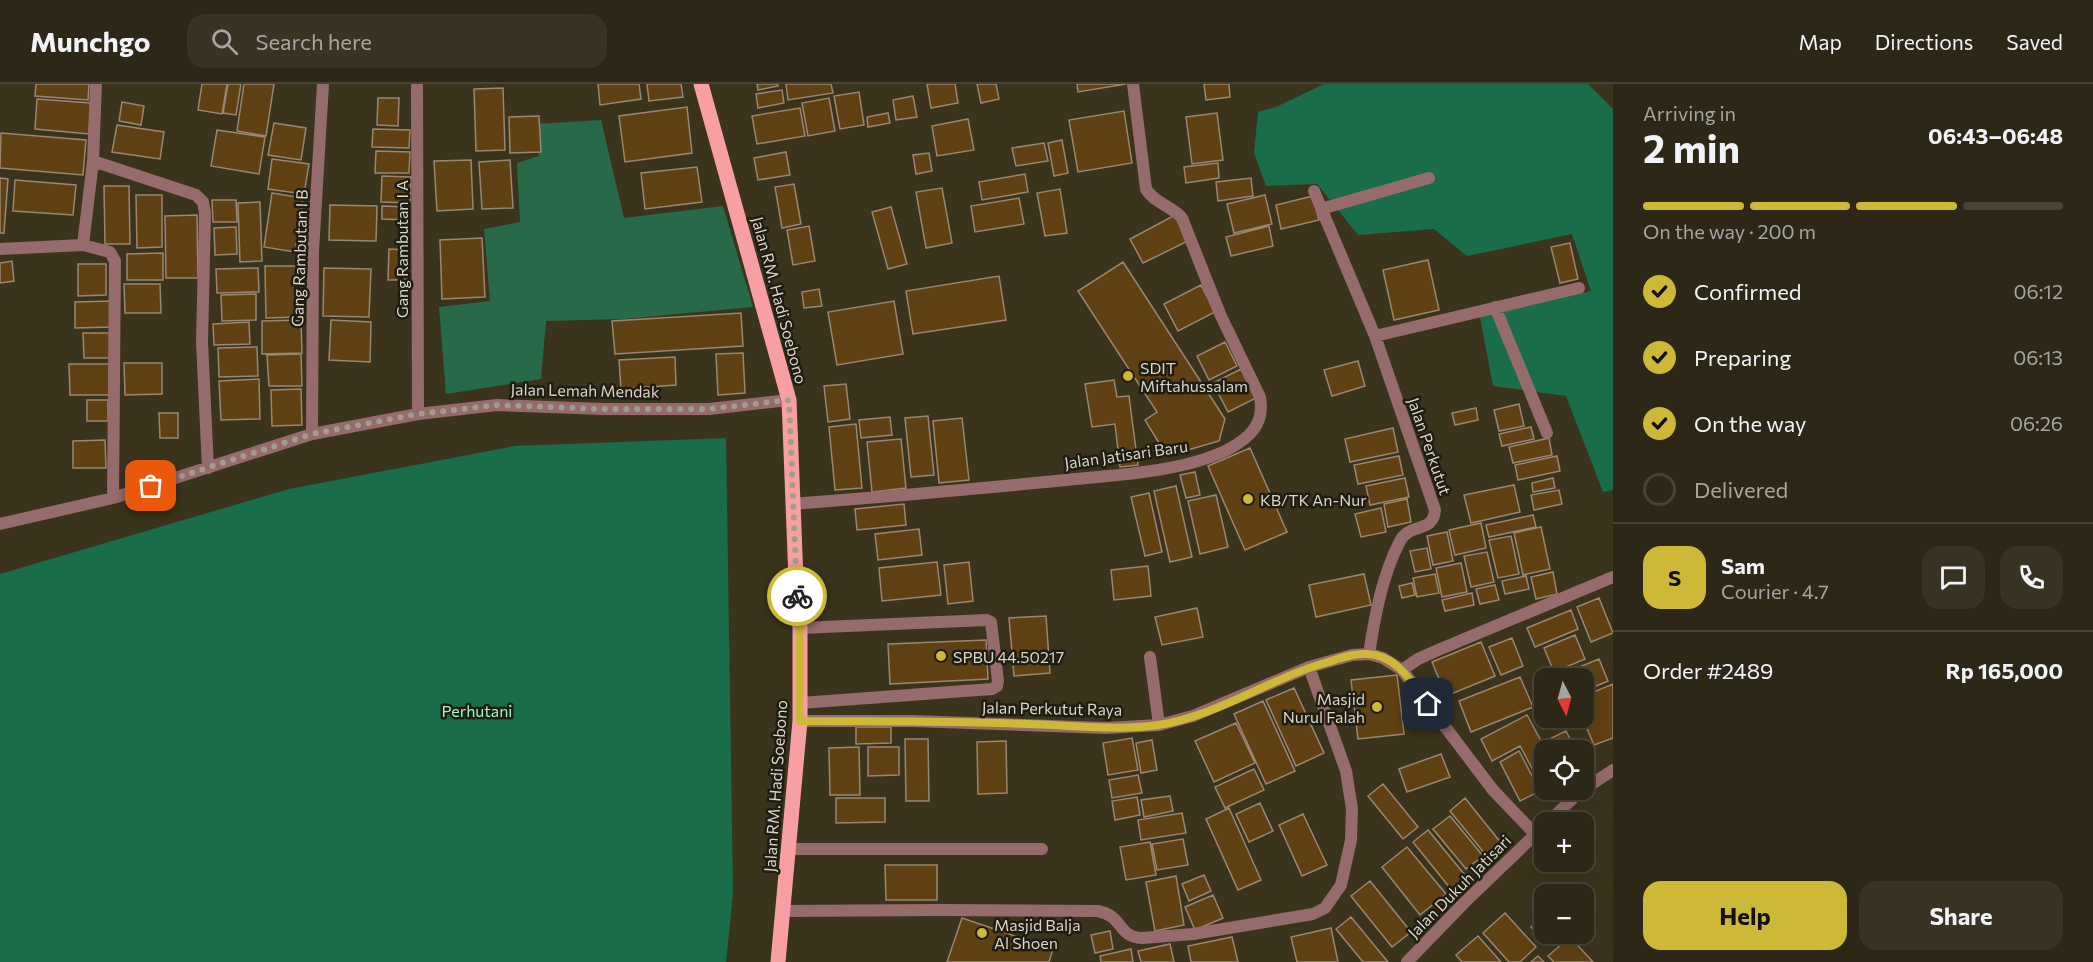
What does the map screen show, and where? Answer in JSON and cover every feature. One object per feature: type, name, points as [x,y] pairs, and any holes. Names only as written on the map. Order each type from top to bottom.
[{"type":"main road","name":"Jalan RM. Hadi Soebono","points":[[701,84],[789,400],[792,504],[800,628],[800,721],[778,962]]},
{"type":"street","points":[[83,245],[93,161],[96,84]]},
{"type":"street","name":"Gang Rambutan I B","points":[[312,434],[313,252],[323,84]]},
{"type":"street","name":"Gang Rambutan I A","points":[[417,84],[418,414]]},
{"type":"street","name":"Jalan Jatisari Baru","points":[[792,504],[941,493],[1125,474],[1188,464],[1226,451],[1249,436],[1259,423],[1263,409],[1260,397],[1220,314],[1182,218],[1153,198],[1146,189],[1133,84]]},
{"type":"street","points":[[93,161],[196,195],[203,202],[205,213],[202,342],[208,468]]},
{"type":"street","points":[[1321,209],[1429,178]]},
{"type":"street","points":[[1314,191],[1375,336],[1579,288]]},
{"type":"street","points":[[0,249],[83,245],[110,252],[115,261],[113,498]]},
{"type":"street","points":[[1495,307],[1547,433]]},
{"type":"street","name":"Jalan Perkutut","points":[[1369,654],[1376,607],[1399,542],[1408,530],[1424,526],[1432,521],[1435,510],[1375,336]]},
{"type":"street","name":"Jalan Lemah Mendak","points":[[0,524],[113,498],[312,434],[418,414],[497,405],[603,409],[709,409],[789,400]]},
{"type":"street","points":[[1369,654],[1383,658],[1402,670],[1418,659],[1438,650],[1613,577]]},
{"type":"street","points":[[800,628],[987,620],[991,622],[998,681],[997,686],[992,689],[800,703]]},
{"type":"street","name":"Jalan Perkutut Raya","points":[[800,721],[936,722],[1106,728],[1159,725],[1218,707],[1309,667],[1352,655],[1369,654]]},
{"type":"street","points":[[1150,657],[1159,725]]},
{"type":"street","points":[[783,911],[1098,911],[1108,913],[1115,918],[1126,934],[1133,938],[1193,934],[1313,914],[1325,908],[1341,885],[1351,840],[1352,809],[1346,771],[1309,667]]},
{"type":"street","name":"Jalan Dukuh Jatisari","points":[[1402,670],[1493,790],[1534,833]]},
{"type":"street","name":"Jalan Dukuh Jatisari","points":[[1594,782],[1613,770]]},
{"type":"street","name":"Jalan Dukuh Jatisari","points":[[1558,812],[1572,800]]},
{"type":"street","name":"Jalan Dukuh Jatisari","points":[[1407,962],[1534,835]]},
{"type":"street","points":[[789,849],[1042,849]]},
{"type":"green space","points":[[1324,84],[1588,84],[1613,109],[1613,490],[1603,492],[1566,396],[1493,386],[1480,317],[1591,291],[1572,234],[1467,256],[1434,229],[1358,235],[1317,184],[1266,186],[1254,153],[1258,112],[1276,107]]},
{"type":"green space","points":[[601,120],[624,218],[723,206],[753,307],[624,319],[546,321],[541,379],[446,394],[439,307],[490,301],[484,229],[520,222],[517,163],[539,156],[536,124]]},
{"type":"green space","name":"Perhutani","points":[[726,438],[733,893],[726,962],[0,962],[0,574],[289,489],[515,446]]},
{"type":"building","points":[[36,84],[89,84],[88,100],[35,96]]},
{"type":"building","points":[[202,84],[227,84],[222,114],[198,110]]},
{"type":"building","points":[[228,84],[241,84],[236,115],[223,113]]},
{"type":"building","points":[[244,84],[274,84],[266,136],[237,131]]},
{"type":"building","points":[[598,84],[639,84],[641,99],[600,105]]},
{"type":"building","points":[[647,84],[681,84],[683,97],[649,101]]},
{"type":"building","points":[[757,84],[778,84],[778,86],[758,90]]},
{"type":"building","points":[[786,84],[831,84],[833,93],[788,100]]},
{"type":"building","points":[[927,84],[955,84],[958,103],[931,108]]},
{"type":"building","points":[[977,84],[996,84],[999,99],[981,103]]},
{"type":"building","points":[[1077,84],[1126,84],[1078,92]]},
{"type":"building","points":[[1204,84],[1229,84],[1230,97],[1206,100]]},
{"type":"building","points":[[503,88],[505,150],[476,151],[474,89]]},
{"type":"building","points":[[782,90],[784,103],[758,108],[756,94]]},
{"type":"building","points":[[859,92],[864,125],[840,129],[834,96]]},
{"type":"building","points":[[913,96],[917,117],[896,120],[893,100]]},
{"type":"building","points":[[378,98],[399,98],[398,126],[377,125]]},
{"type":"building","points":[[829,98],[835,131],[808,136],[802,103]]},
{"type":"building","points":[[37,99],[91,103],[89,134],[35,129]]},
{"type":"building","points":[[122,102],[144,106],[141,125],[119,121]]},
{"type":"building","points":[[687,107],[692,153],[625,162],[619,116]]},
{"type":"building","points":[[800,108],[805,136],[757,144],[752,116]]},
{"type":"building","points":[[1124,111],[1132,163],[1078,172],[1069,120]]},
{"type":"building","points":[[888,113],[890,123],[868,127],[867,117]]},
{"type":"building","points":[[1217,113],[1223,160],[1192,164],[1186,117]]},
{"type":"building","points":[[539,116],[541,152],[510,153],[509,117]]},
{"type":"building","points":[[968,119],[974,150],[937,156],[932,126]]},
{"type":"building","points":[[274,123],[306,128],[301,160],[268,155]]},
{"type":"building","points":[[117,125],[164,132],[160,159],[112,152]]},
{"type":"building","points":[[373,129],[410,130],[409,148],[372,147]]},
{"type":"building","points":[[217,130],[265,137],[259,174],[211,166]]},
{"type":"building","points":[[1,133],[86,140],[83,175],[0,168]]},
{"type":"building","points":[[1062,140],[1068,173],[1054,176],[1048,143]]},
{"type":"building","points":[[1044,143],[1048,161],[1016,166],[1012,148]]},
{"type":"building","points":[[376,151],[410,152],[409,173],[375,173]]},
{"type":"building","points":[[786,152],[790,175],[758,180],[754,158]]},
{"type":"building","points":[[929,153],[932,171],[916,174],[913,155]]},
{"type":"building","points":[[272,159],[309,164],[304,194],[268,189]]},
{"type":"building","points":[[471,160],[473,209],[437,211],[434,161]]},
{"type":"building","points":[[510,160],[513,208],[482,209],[479,162]]},
{"type":"building","points":[[1218,163],[1219,178],[1186,183],[1184,167]]},
{"type":"building","points":[[697,167],[702,202],[645,209],[641,173]]},
{"type":"building","points":[[1025,174],[1028,192],[982,200],[979,182]]},
{"type":"building","points":[[382,176],[411,177],[410,203],[381,202]]},
{"type":"building","points":[[0,178],[8,179],[4,233],[0,233]]},
{"type":"building","points":[[1251,178],[1253,196],[1218,201],[1216,182]]},
{"type":"building","points":[[15,180],[76,185],[73,215],[13,211]]},
{"type":"building","points":[[794,184],[801,224],[782,228],[775,187]]},
{"type":"building","points":[[104,186],[129,186],[130,244],[105,244]]},
{"type":"building","points":[[942,188],[952,243],[926,248],[916,192]]},
{"type":"building","points":[[1060,189],[1067,233],[1045,236],[1037,193]]},
{"type":"building","points":[[272,193],[303,198],[295,252],[264,247]]},
{"type":"building","points":[[136,195],[162,195],[162,247],[137,248]]},
{"type":"building","points":[[1265,195],[1272,224],[1234,233],[1227,204]]},
{"type":"building","points":[[1313,196],[1319,220],[1281,229],[1276,205]]},
{"type":"building","points":[[1019,198],[1024,224],[975,232],[971,206]]},
{"type":"building","points":[[212,200],[236,200],[237,222],[213,222]]},
{"type":"building","points":[[260,202],[262,261],[240,262],[238,203]]},
{"type":"building","points":[[330,205],[377,206],[376,241],[329,240]]},
{"type":"building","points":[[382,206],[409,207],[408,220],[382,219]]},
{"type":"building","points":[[891,207],[907,264],[888,269],[872,212]]},
{"type":"building","points":[[197,215],[198,278],[166,278],[165,216]]},
{"type":"building","points":[[1175,215],[1188,241],[1143,263],[1130,239]]},
{"type":"building","points":[[809,226],[815,261],[793,265],[787,230]]},
{"type":"building","points":[[1269,226],[1273,246],[1231,256],[1226,237]]},
{"type":"building","points":[[236,227],[237,254],[215,255],[214,228]]},
{"type":"building","points":[[482,238],[485,297],[442,299],[440,240]]},
{"type":"building","points":[[1570,243],[1578,279],[1560,283],[1551,247]]},
{"type":"building","points":[[389,249],[408,250],[407,280],[388,280]]},
{"type":"building","points":[[163,253],[163,280],[127,280],[127,254]]},
{"type":"building","points":[[1428,260],[1439,310],[1394,320],[1383,270]]},
{"type":"building","points":[[12,261],[14,281],[0,283],[0,263]]},
{"type":"building","points":[[1123,262],[1225,419],[1219,441],[1167,456],[1145,420],[1157,412],[1078,291]]},
{"type":"building","points":[[78,264],[106,264],[106,295],[78,296]]},
{"type":"building","points":[[265,266],[297,266],[298,317],[266,318]]},
{"type":"building","points":[[258,268],[259,292],[217,293],[216,269]]},
{"type":"building","points":[[324,268],[371,269],[369,317],[323,316]]},
{"type":"building","points":[[999,276],[1006,320],[913,334],[906,291]]},
{"type":"building","points":[[124,284],[160,284],[161,313],[125,313]]},
{"type":"building","points":[[1201,285],[1215,312],[1178,331],[1164,304]]},
{"type":"building","points":[[819,289],[822,306],[804,308],[802,292]]},
{"type":"building","points":[[256,294],[256,320],[222,321],[221,295]]},
{"type":"building","points":[[113,301],[113,327],[75,328],[75,302]]},
{"type":"building","points":[[894,301],[903,354],[837,365],[828,312]]},
{"type":"building","points":[[741,313],[743,346],[615,354],[612,321]]},
{"type":"building","points":[[301,320],[302,353],[262,354],[262,321]]},
{"type":"building","points":[[331,320],[371,322],[370,362],[329,360]]},
{"type":"building","points":[[249,322],[250,344],[214,345],[213,324]]},
{"type":"building","points":[[83,333],[112,333],[113,358],[84,358]]},
{"type":"building","points":[[1225,342],[1237,366],[1209,380],[1197,356]]},
{"type":"building","points":[[257,347],[258,376],[219,377],[218,348]]},
{"type":"building","points":[[743,353],[745,393],[718,395],[716,354]]},
{"type":"building","points":[[301,354],[302,386],[269,386],[267,355]]},
{"type":"building","points":[[675,357],[676,385],[621,389],[619,360]]},
{"type":"building","points":[[1358,361],[1365,386],[1332,396],[1324,370]]},
{"type":"building","points":[[124,363],[162,363],[162,394],[125,395]]},
{"type":"building","points":[[69,364],[110,364],[110,395],[70,395]]},
{"type":"building","points":[[1241,369],[1256,398],[1228,412],[1213,383]]},
{"type":"building","points":[[259,379],[260,419],[221,420],[219,381]]},
{"type":"building","points":[[1114,380],[1117,397],[1129,396],[1138,465],[1120,467],[1115,424],[1092,427],[1085,384]]},
{"type":"building","points":[[846,384],[850,419],[828,422],[824,386]]},
{"type":"building","points":[[301,389],[302,425],[272,426],[271,390]]},
{"type":"building","points":[[87,400],[108,400],[108,421],[87,421]]},
{"type":"building","points":[[1519,404],[1524,426],[1499,431],[1494,410]]},
{"type":"building","points":[[1476,408],[1478,420],[1455,425],[1452,413]]},
{"type":"building","points":[[159,413],[178,413],[178,438],[160,438]]},
{"type":"building","points":[[928,416],[934,475],[911,477],[905,418]]},
{"type":"building","points":[[890,417],[892,435],[861,438],[859,420]]},
{"type":"building","points":[[962,418],[969,480],[939,483],[933,421]]},
{"type":"building","points":[[856,424],[862,488],[835,490],[829,427]]},
{"type":"building","points":[[1531,427],[1534,439],[1502,446],[1499,434]]},
{"type":"building","points":[[1393,428],[1398,452],[1350,462],[1345,439]]},
{"type":"building","points":[[1549,438],[1552,455],[1513,463],[1509,447]]},
{"type":"building","points":[[901,439],[906,488],[872,492],[867,442]]},
{"type":"building","points":[[105,440],[106,468],[73,468],[73,441]]},
{"type":"building","name":"KB/TK An-Nur","points":[[1250,448],[1287,532],[1245,550],[1208,466]]},
{"type":"building","points":[[1399,456],[1403,475],[1358,484],[1354,465]]},
{"type":"building","points":[[1557,456],[1560,471],[1518,480],[1515,465]]},
{"type":"building","points":[[1195,472],[1200,495],[1186,498],[1180,475]]},
{"type":"building","points":[[1405,478],[1409,497],[1370,505],[1366,486]]},
{"type":"building","points":[[1553,478],[1555,488],[1533,492],[1532,483]]},
{"type":"building","points":[[1514,485],[1520,512],[1471,523],[1464,495]]},
{"type":"building","points":[[1176,486],[1192,557],[1170,562],[1154,491]]},
{"type":"building","points":[[1559,490],[1562,504],[1534,510],[1531,495]]},
{"type":"building","points":[[1149,493],[1162,552],[1145,556],[1131,497]]},
{"type":"building","points":[[1216,495],[1228,547],[1200,554],[1188,501]]},
{"type":"building","points":[[1407,499],[1411,522],[1388,527],[1384,504]]},
{"type":"building","points":[[904,504],[906,525],[857,530],[855,509]]},
{"type":"building","points":[[1381,508],[1386,532],[1361,537],[1355,514]]},
{"type":"building","points":[[1533,515],[1536,527],[1489,537],[1486,525]]},
{"type":"building","points":[[1481,523],[1486,548],[1455,555],[1449,530]]},
{"type":"building","points":[[1541,527],[1550,569],[1523,575],[1514,533]]},
{"type":"building","points":[[919,529],[922,555],[878,560],[875,534]]},
{"type":"building","points":[[1447,532],[1453,561],[1433,565],[1427,536]]},
{"type":"building","points":[[1511,536],[1519,574],[1498,578],[1489,540]]},
{"type":"building","points":[[1427,548],[1431,569],[1415,572],[1410,551]]},
{"type":"building","points":[[1487,552],[1494,582],[1471,587],[1464,556]]},
{"type":"building","points":[[937,562],[941,595],[882,601],[879,568]]},
{"type":"building","points":[[969,562],[973,601],[948,604],[944,565]]},
{"type":"building","points":[[1461,563],[1467,592],[1442,597],[1436,568]]},
{"type":"building","points":[[1148,566],[1151,596],[1114,600],[1111,570]]},
{"type":"building","points":[[1553,572],[1557,594],[1536,599],[1531,577]]},
{"type":"building","points":[[1364,574],[1371,605],[1316,617],[1309,585]]},
{"type":"building","points":[[1435,574],[1439,593],[1417,597],[1413,578]]},
{"type":"building","points":[[1526,576],[1529,589],[1505,594],[1502,581]]},
{"type":"building","points":[[1412,583],[1415,595],[1402,598],[1399,586]]},
{"type":"building","points":[[1495,585],[1499,600],[1480,604],[1476,589]]},
{"type":"building","points":[[1472,593],[1474,605],[1445,611],[1442,600]]},
{"type":"building","points":[[1599,598],[1613,633],[1591,642],[1577,607]]},
{"type":"building","points":[[1197,608],[1203,637],[1162,645],[1155,617]]},
{"type":"building","points":[[1571,610],[1578,629],[1535,647],[1527,628]]},
{"type":"building","points":[[1046,616],[1050,673],[1014,676],[1009,618]]},
{"type":"building","points":[[1575,635],[1585,659],[1564,668],[1552,668],[1544,648]]},
{"type":"building","points":[[1512,638],[1523,666],[1501,675],[1489,647]]},
{"type":"building","points":[[986,640],[988,679],[890,684],[888,644]]},
{"type":"building","points":[[1481,642],[1495,676],[1446,696],[1432,662]]},
{"type":"building","points":[[1599,659],[1608,681],[1594,687],[1594,668],[1577,668]]},
{"type":"building","name":"Masjid Nurul Falah","points":[[1397,675],[1404,734],[1358,739],[1351,680]]},
{"type":"building","points":[[1520,677],[1533,707],[1471,732],[1459,701]]},
{"type":"building","points":[[1613,684],[1613,738],[1594,745],[1594,740],[1592,740],[1587,728],[1594,728],[1594,692]]},
{"type":"building","points":[[1294,688],[1324,753],[1296,766],[1266,700]]},
{"type":"building","points":[[1263,701],[1295,771],[1266,784],[1234,714]]},
{"type":"building","points":[[1527,715],[1541,740],[1534,740],[1534,772],[1520,746],[1492,761],[1481,739]]},
{"type":"building","points":[[1236,723],[1255,763],[1214,782],[1195,741]]},
{"type":"building","points":[[856,727],[891,727],[891,743],[856,744]]},
{"type":"building","points":[[1566,731],[1571,740],[1547,740]]},
{"type":"building","points":[[1132,738],[1138,770],[1108,775],[1103,743]]},
{"type":"building","points":[[905,739],[928,739],[929,801],[906,801]]},
{"type":"building","points":[[1152,740],[1157,770],[1141,773],[1136,743]]},
{"type":"building","points":[[1006,741],[1007,793],[978,794],[977,742]]},
{"type":"building","points":[[859,747],[860,795],[830,795],[829,748]]},
{"type":"building","points":[[868,747],[899,747],[899,775],[868,776]]},
{"type":"building","points":[[1519,751],[1534,780],[1534,794],[1520,801],[1500,762]]},
{"type":"building","points":[[1441,754],[1450,777],[1407,792],[1399,769]]},
{"type":"building","points":[[1254,769],[1264,790],[1225,808],[1215,787]]},
{"type":"building","points":[[1138,775],[1142,793],[1112,798],[1109,780]]},
{"type":"building","points":[[1383,784],[1418,827],[1403,839],[1368,796]]},
{"type":"building","points":[[1170,796],[1173,811],[1144,817],[1141,800]]},
{"type":"building","points":[[1137,797],[1140,815],[1115,820],[1112,801]]},
{"type":"building","points":[[836,798],[885,798],[885,822],[836,823]]},
{"type":"building","points":[[1465,798],[1505,848],[1490,860],[1450,811]]},
{"type":"building","points":[[1260,803],[1273,831],[1249,842],[1236,814]]},
{"type":"building","points":[[1229,808],[1261,880],[1238,890],[1206,819]]},
{"type":"building","points":[[1182,813],[1186,833],[1141,840],[1138,820]]},
{"type":"building","points":[[1303,814],[1327,865],[1302,876],[1279,825]]},
{"type":"building","points":[[1450,816],[1483,856],[1466,869],[1433,829]]},
{"type":"building","points":[[1428,830],[1469,880],[1454,893],[1413,842]]},
{"type":"building","points":[[1183,839],[1188,865],[1157,870],[1152,844]]},
{"type":"building","points":[[1150,842],[1156,875],[1126,880],[1120,847]]},
{"type":"building","points":[[1407,847],[1446,894],[1420,915],[1382,867]]},
{"type":"building","points":[[885,865],[937,865],[937,900],[886,900]]},
{"type":"building","points":[[1204,875],[1211,891],[1189,901],[1182,884]]},
{"type":"building","points":[[1176,876],[1184,925],[1155,931],[1146,882]]},
{"type":"building","points":[[1370,881],[1411,932],[1392,947],[1351,896]]},
{"type":"building","points":[[1213,895],[1223,918],[1195,930],[1185,907]]},
{"type":"building","points":[[1505,913],[1536,947],[1520,962],[1509,962],[1483,933]]},
{"type":"building","points":[[1351,917],[1388,962],[1363,962],[1336,929]]},
{"type":"building","name":"Masjid Balja Al Shoen","points":[[962,918],[1053,949],[1049,962],[947,962]]},
{"type":"building","points":[[1331,928],[1338,962],[1297,962],[1291,937]]},
{"type":"building","points":[[1110,931],[1113,949],[1095,953],[1091,935]]},
{"type":"building","points":[[1478,936],[1501,962],[1462,962],[1456,955]]},
{"type":"building","points":[[1232,937],[1238,962],[1191,962],[1188,946]]},
{"type":"building","points":[[1170,944],[1174,962],[1141,962],[1138,951]]},
{"type":"building","points":[[1562,944],[1576,944],[1593,962],[1554,962],[1548,956]]},
{"type":"building","points":[[1131,949],[1133,962],[1101,962],[1100,956]]},
{"type":"building","points":[[1538,956],[1544,962],[1531,962]]},
{"type":"way so far","points":[[151,486],[312,434],[418,414],[497,405],[603,409],[709,409],[789,400],[797,596]]},
{"type":"place","name":"SDIT Miftahussalam","points":[[1128,376]]},
{"type":"place","name":"KB/TK An-Nur","points":[[1248,499]]},
{"type":"place","name":"SPBU 44.50217","points":[[941,656]]},
{"type":"place","name":"Masjid Nurul Falah","points":[[1377,707]]},
{"type":"place","name":"Masjid Balja Al Shoen","points":[[982,933]]},
{"type":"route","points":[[797,596],[800,628],[800,721],[1027,724],[1106,728],[1159,725],[1218,707],[1309,667],[1352,655],[1369,654],[1383,658],[1402,670],[1428,704]]}]
